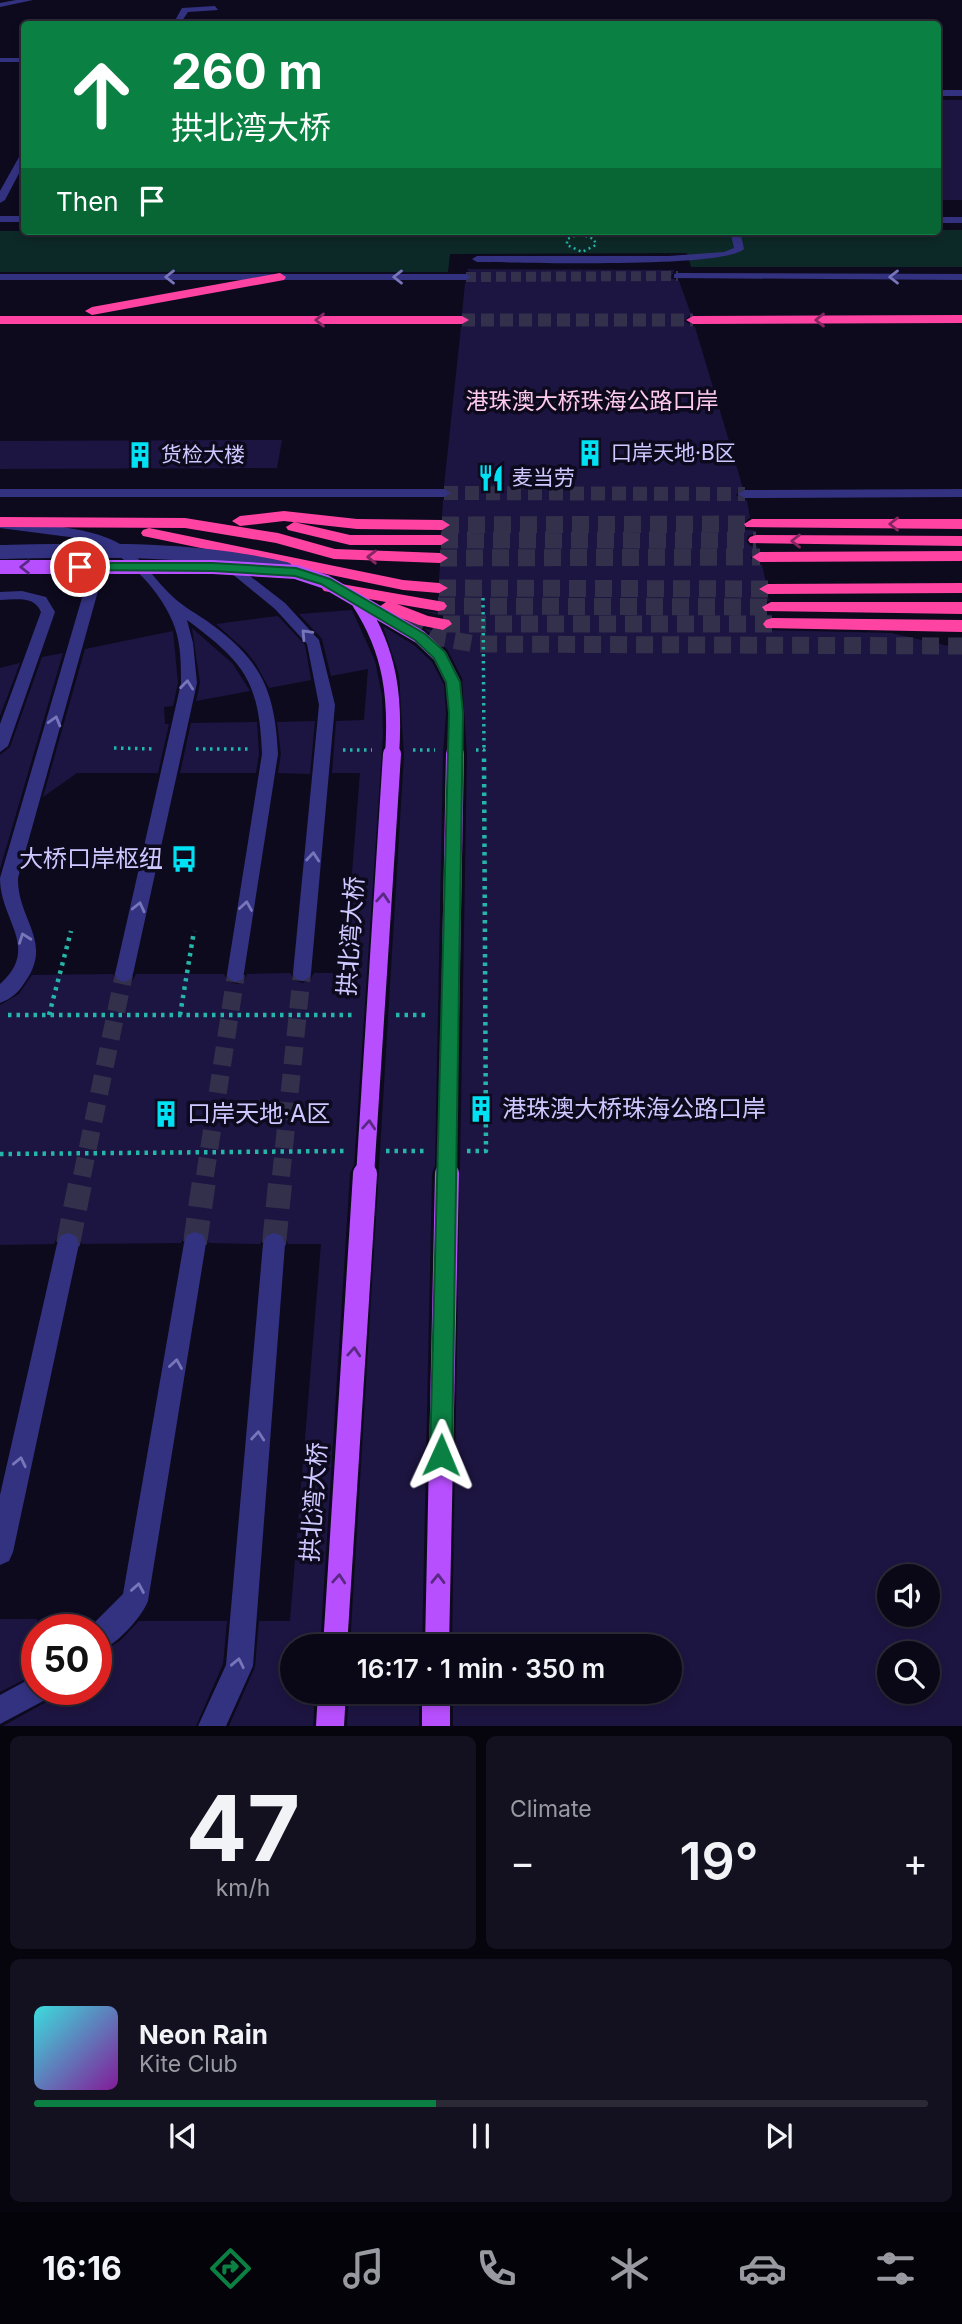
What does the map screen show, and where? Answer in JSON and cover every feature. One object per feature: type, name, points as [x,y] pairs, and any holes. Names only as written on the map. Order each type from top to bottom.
[{"type":"highway","points":[[20,320],[79,313],[279,277]]},
{"type":"highway","points":[[693,320],[962,319]]},
{"type":"highway","points":[[0,320],[462,320]]},
{"type":"highway","points":[[138,526],[240,520],[279,524],[350,540],[441,532]]},
{"type":"highway","points":[[0,523],[101,521],[138,526],[246,531],[334,554],[357,557],[440,558]]},
{"type":"highway","points":[[752,524],[962,524]]},
{"type":"highway","points":[[138,526],[425,621],[443,624]]},
{"type":"highway","points":[[138,526],[403,584],[439,588]]},
{"type":"highway","points":[[962,541],[758,549],[962,556]]},
{"type":"highway","points":[[328,587],[438,606]]},
{"type":"highway","points":[[768,589],[962,588]]},
{"type":"highway","points":[[962,608],[772,615],[962,626]]},
{"type":"main road","name":"拱北湾大桥","points":[[0,567],[213,567],[296,572],[326,582],[356,599],[373,622],[384,647],[395,713],[336,1634]]},
{"type":"main road","points":[[356,599],[420,637],[440,656],[453,682],[456,713],[437,1634]]},
{"type":"main road","points":[[330,1726],[331,1704]]},
{"type":"main road","points":[[436,1704],[436,1726]]},
{"type":"street","points":[[0,5],[29,0]]},
{"type":"street","points":[[179,21],[185,10],[215,8]]},
{"type":"street","points":[[0,60],[21,60]]},
{"type":"street","points":[[941,93],[962,93]]},
{"type":"street","points":[[0,200],[21,162]]},
{"type":"street","points":[[0,207],[12,207]]},
{"type":"street","points":[[0,219],[21,219]]},
{"type":"street","points":[[941,220],[962,220]]},
{"type":"street","points":[[477,259],[669,259],[682,254],[727,254],[739,248],[736,235]]},
{"type":"street","points":[[678,276],[962,277]]},
{"type":"street","points":[[0,277],[466,277]]},
{"type":"street","points":[[0,493],[444,493]]},
{"type":"street","points":[[745,494],[962,493]]},
{"type":"street","points":[[0,523],[108,543],[123,552],[162,594],[178,618],[186,640],[190,683],[124,974]]},
{"type":"street","points":[[0,995],[22,973],[28,956],[28,944],[8,894],[9,878],[79,637],[96,565],[94,550],[82,541],[60,532]]},
{"type":"street","points":[[0,552],[171,550],[232,556],[296,572]]},
{"type":"street","points":[[212,550],[280,606],[314,643],[327,705],[302,973]]},
{"type":"street","points":[[162,594],[241,654],[252,670],[270,718],[270,754],[236,974]]},
{"type":"street","points":[[0,596],[38,597],[46,604],[48,612],[0,746]]},
{"type":"street","points":[[112,1624],[135,1601],[195,1243]]},
{"type":"street","points":[[0,1552],[68,1244]]},
{"type":"street","points":[[212,1726],[239,1666],[274,1244]]},
{"type":"street","points":[[0,1710],[21,1698]]},
{"type":"path","points":[[460,1151],[486,1151],[483,598]]},
{"type":"path","points":[[114,748],[156,749]]},
{"type":"path","points":[[184,749],[251,750]]},
{"type":"path","points":[[329,750],[381,750]]},
{"type":"path","points":[[407,750],[446,750]]},
{"type":"path","points":[[471,750],[484,750]]},
{"type":"path","points":[[49,1015],[71,931]]},
{"type":"path","points":[[180,1015],[194,931]]},
{"type":"path","points":[[0,1015],[361,1015]]},
{"type":"path","points":[[388,1015],[444,1015]]},
{"type":"path","points":[[472,1015],[486,1015]]},
{"type":"path","points":[[0,1154],[355,1151]]},
{"type":"path","points":[[381,1151],[433,1151]]},
{"type":"green space","points":[[941,230],[962,230],[962,267],[691,267],[687,253],[450,254],[448,272],[0,272],[0,231],[21,231],[21,235],[941,235]]},
{"type":"building","points":[[941,100],[962,100],[962,200],[941,200]]},
{"type":"building","name":"港珠澳大桥珠海公路口岸","points":[[467,269],[674,270],[671,278],[679,281],[691,314],[684,321],[695,327],[743,488],[736,495],[747,501],[750,517],[742,525],[746,530],[753,530],[754,533],[748,536],[746,541],[750,546],[757,546],[758,550],[750,558],[762,565],[766,582],[757,590],[770,600],[761,605],[760,609],[765,614],[773,615],[761,622],[764,630],[891,633],[962,649],[962,1726],[453,1726],[453,1704],[682,1704],[682,1634],[452,1634],[467,754],[462,678],[447,649],[425,629],[444,632],[453,626],[454,622],[449,617],[422,611],[444,613],[450,606],[438,596],[450,589],[439,580],[440,566],[450,559],[441,548],[451,541],[442,533],[452,524],[442,517],[443,500],[453,494],[444,486],[461,327],[471,321],[462,314],[465,283],[473,278]]},
{"type":"building","name":"货检大楼","points":[[282,440],[277,468],[0,469],[0,441]]},
{"type":"building","name":"口岸天地·A区","points":[[352,610],[375,661],[382,696],[383,735],[354,1165],[350,1173],[321,1634],[280,1634],[280,1704],[314,1704],[313,1726],[229,1726],[255,1667],[259,1621],[290,1621],[321,1244],[288,1244],[284,1235],[275,1231],[265,1234],[260,1244],[209,1243],[204,1233],[194,1230],[185,1234],[181,1243],[82,1244],[77,1234],[67,1231],[58,1235],[54,1244],[0,1245],[0,1005],[19,994],[32,975],[113,974],[116,981],[125,984],[132,981],[136,974],[224,974],[228,981],[237,984],[244,981],[247,974],[290,973],[294,980],[303,983],[310,980],[314,973],[344,973],[360,773],[332,773],[336,721],[364,720],[368,669],[331,676],[322,639],[299,614]]},
{"type":"building","points":[[278,616],[305,645],[311,680],[269,688],[245,650],[216,624]]},
{"type":"building","points":[[383,626],[414,645],[432,662],[444,685],[446,713],[435,1165],[432,1174],[422,1634],[351,1634],[404,755],[399,675]]},
{"type":"building","points":[[192,628],[233,664],[250,691],[196,701],[200,683]]},
{"type":"building","points":[[173,631],[178,683],[173,706],[164,707],[165,724],[169,724],[158,773],[77,773],[43,797],[85,649]]},
{"type":"building","points":[[63,653],[0,869],[0,755],[10,747],[42,657]]},
{"type":"building","points":[[20,663],[0,716],[0,668]]},
{"type":"building","points":[[315,721],[310,774],[278,773],[281,754],[277,722]]},
{"type":"building","points":[[257,722],[259,754],[256,773],[180,773],[191,723]]},
{"type":"building","points":[[0,1619],[21,1619],[21,1681],[0,1692]]},
{"type":"building","points":[[139,1621],[227,1621],[223,1664],[196,1726],[3,1726],[41,1705],[112,1705],[112,1646]]},
{"type":"building","points":[[348,1704],[419,1704],[419,1726],[347,1726]]},
{"type":"tunnel","points":[[466,277],[678,276]]},
{"type":"tunnel","points":[[462,320],[693,320]]},
{"type":"tunnel","points":[[444,493],[745,494]]},
{"type":"tunnel","points":[[442,525],[752,524]]},
{"type":"tunnel","points":[[441,540],[756,540]]},
{"type":"tunnel","points":[[440,558],[760,557]]},
{"type":"tunnel","points":[[439,588],[768,589]]},
{"type":"tunnel","points":[[438,606],[771,607]]},
{"type":"tunnel","points":[[385,607],[435,637],[474,644],[962,646]]},
{"type":"tunnel","points":[[443,624],[772,624]]},
{"type":"tunnel","points":[[281,1176],[302,973]]},
{"type":"tunnel","points":[[82,1176],[124,974]]},
{"type":"tunnel","points":[[205,1176],[236,974]]},
{"type":"tunnel","points":[[68,1244],[82,1174]]},
{"type":"tunnel","points":[[195,1243],[205,1174]]},
{"type":"tunnel","points":[[274,1244],[281,1174]]},
{"type":"place","name":"口岸天地·B区","points":[[590,453]]},
{"type":"place","name":"货检大楼","points":[[140,455]]},
{"type":"place","name":"麦当劳","points":[[491,478]]},
{"type":"place","name":"大桥口岸枢纽","points":[[184,859]]},
{"type":"place","name":"港珠澳大桥珠海公路口岸","points":[[481,1109]]},
{"type":"place","name":"口岸天地·A区","points":[[166,1114]]},
{"type":"district","name":"港珠澳大桥珠海公路口岸","points":[[592,401]]},
{"type":"route","points":[[80,567],[213,567],[296,572],[326,582],[387,615],[420,637],[440,656],[453,682],[456,713],[441,1455]]}]
